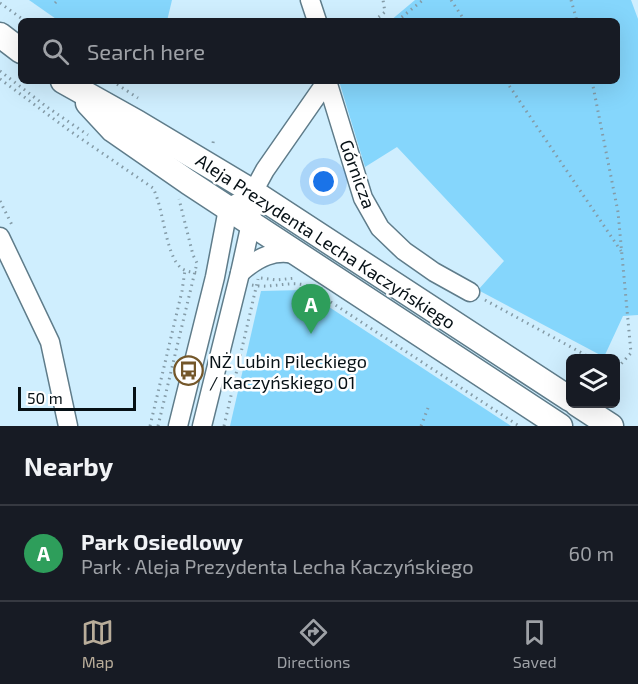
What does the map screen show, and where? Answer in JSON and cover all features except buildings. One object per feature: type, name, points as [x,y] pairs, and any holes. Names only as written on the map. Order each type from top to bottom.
[{"type":"main road","points":[[0,35],[18,49]]},
{"type":"main road","name":"Aleja Prezydenta Lecha Kaczyńskiego","points":[[70,85],[253,192],[566,396]]},
{"type":"main road","name":"Aleja Prezydenta Lecha Kaczyńskiego","points":[[70,85],[113,130],[228,209],[560,426]]},
{"type":"main road","points":[[583,408],[611,426]]},
{"type":"street","points":[[310,0],[316,18]]},
{"type":"street","name":"Górnicza","points":[[253,192],[265,170],[325,84]]},
{"type":"street","name":"Górnicza","points":[[328,84],[363,198],[380,228],[404,251],[434,272],[470,292]]},
{"type":"street","points":[[178,426],[215,277],[228,209],[253,192]]},
{"type":"street","points":[[202,426],[244,279],[253,192]]},
{"type":"street","points":[[0,237],[50,342],[68,426]]},
{"type":"street","points":[[244,279],[255,260],[270,254],[289,253],[304,258]]},
{"type":"path","points":[[378,18],[385,12],[383,0]]},
{"type":"path","points":[[401,18],[423,0]]},
{"type":"path","points":[[451,0],[463,18]]},
{"type":"path","points":[[571,0],[576,18]]},
{"type":"path","points":[[0,3],[21,18]]},
{"type":"path","points":[[0,71],[94,139]]},
{"type":"path","points":[[0,79],[153,188],[158,198],[170,250],[177,263],[184,270],[202,274]]},
{"type":"path","points":[[508,84],[622,252]]},
{"type":"path","points":[[593,84],[618,212],[626,316],[631,339],[631,353],[620,364]]},
{"type":"path","points":[[158,426],[197,263],[179,198]]},
{"type":"path","points":[[150,426],[182,291],[184,270]]},
{"type":"path","points":[[224,426],[259,278]]},
{"type":"path","points":[[244,279],[257,286],[272,288],[292,284],[305,285],[519,426]]},
{"type":"path","points":[[470,292],[584,354]]},
{"type":"path","points":[[421,426],[428,408]]},
{"type":"shaded area","points":[[29,0],[172,0],[168,18],[55,18]]},
{"type":"shaded area","points":[[415,0],[631,0],[638,19],[638,315],[623,316],[605,354],[598,354],[478,290],[504,261],[397,147],[365,167],[340,84],[620,84],[620,18],[394,18]]},
{"type":"shaded area","points":[[303,290],[511,426],[230,426],[261,291]]},
{"type":"place","name":"Park Osiedlowy","points":[[311,334]]},
{"type":"place","name":"NŻ Lubin Pileckiego / Kaczyńskiego 01","points":[[188,371]]}]
